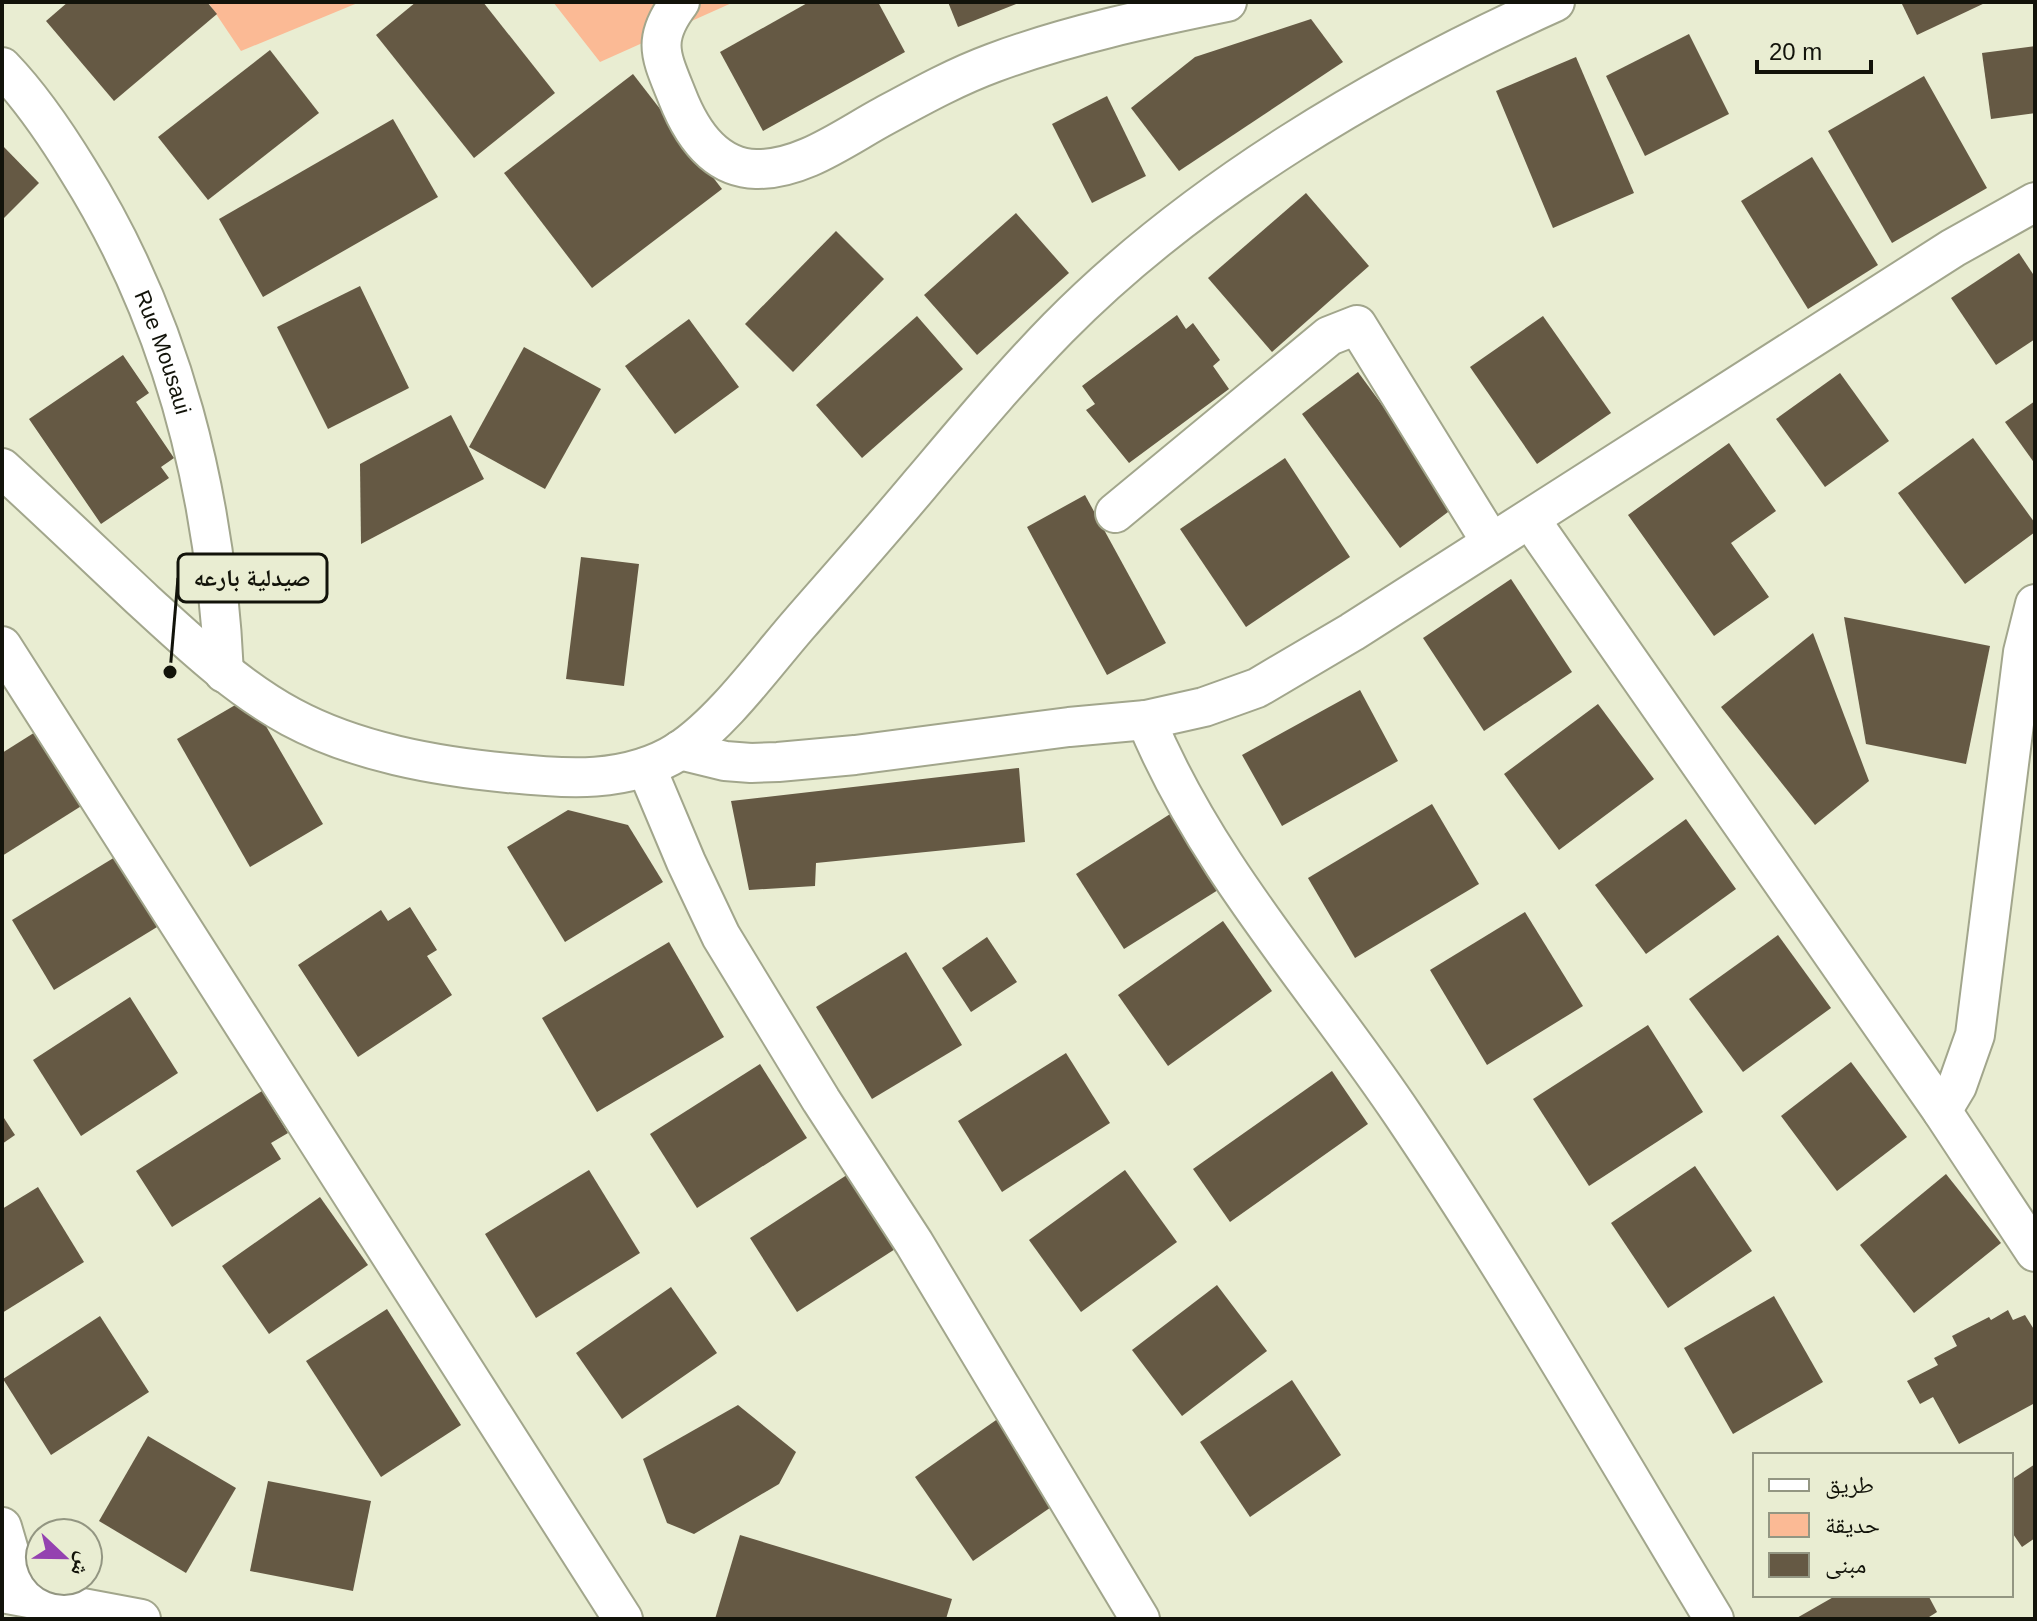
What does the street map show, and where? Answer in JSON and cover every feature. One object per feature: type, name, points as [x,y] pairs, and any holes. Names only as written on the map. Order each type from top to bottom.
[{"type":"street","points":[[680,2],[666,20],[660,39],[660,54],[686,120],[713,154],[734,166],[753,169],[777,167],[806,158],[919,97],[992,64],[1139,21],[1227,2]]},
{"type":"street","points":[[2,468],[224,673],[292,718],[333,736],[407,757],[483,771],[574,779],[610,776],[663,758],[739,694],[993,398],[1057,329],[1121,267],[1232,182],[1303,137],[1444,57],[1555,2]]},
{"type":"street","name":"Rue Mousaui","points":[[2,67],[59,139],[101,205],[141,287],[172,370],[196,456],[210,529],[222,622],[224,673]]},
{"type":"street","points":[[663,758],[751,763],[855,755],[1146,720],[1217,703],[1280,676],[1953,248],[2035,202]]},
{"type":"street","points":[[1115,513],[1329,336],[1357,325],[1491,542]]},
{"type":"street","points":[[1530,519],[1942,1111],[2035,1252]]},
{"type":"street","points":[[1942,1111],[1957,1086],[1975,1035],[2023,652],[2035,604]]},
{"type":"street","points":[[2,646],[623,1619]]},
{"type":"street","points":[[1146,720],[1167,771],[1197,821],[1260,919],[1370,1068],[1457,1196],[1714,1619]]},
{"type":"street","points":[[663,758],[681,850],[721,936],[821,1100],[914,1243],[1140,1619]]},
{"type":"street","points":[[2,1527],[12,1561],[8,1594],[141,1619]]},
{"type":"green space","points":[[208,2],[360,2],[241,51]]},
{"type":"green space","points":[[553,2],[734,2],[600,62]]},
{"type":"building","points":[[68,2],[207,2],[217,14],[114,101],[46,21]]},
{"type":"building","points":[[416,2],[483,2],[555,93],[474,158],[376,35]]},
{"type":"building","points":[[809,2],[878,2],[905,52],[763,131],[720,52]]},
{"type":"building","points":[[948,2],[1021,2],[958,27]]},
{"type":"building","points":[[1901,2],[1987,2],[1917,35]]},
{"type":"building","points":[[1311,19],[1343,62],[1179,171],[1131,108],[1195,57]]},
{"type":"building","points":[[1689,34],[1729,114],[1645,156],[1606,76]]},
{"type":"building","points":[[2035,46],[2035,113],[1991,119],[1982,53]]},
{"type":"building","points":[[270,50],[319,113],[208,200],[158,137]]},
{"type":"building","points":[[1576,57],[1634,193],[1553,228],[1496,91]]},
{"type":"building","points":[[633,74],[722,189],[592,288],[504,173]]},
{"type":"building","points":[[1924,76],[1987,188],[1892,243],[1828,131]]},
{"type":"building","points":[[1107,96],[1146,176],[1092,203],[1052,124]]},
{"type":"building","points":[[393,119],[438,197],[263,297],[219,219]]},
{"type":"building","points":[[2,145],[39,183],[2,220]]},
{"type":"building","points":[[1812,157],[1878,265],[1808,309],[1741,201]]},
{"type":"building","points":[[1306,193],[1369,266],[1272,352],[1208,278]]},
{"type":"building","points":[[1016,213],[1069,273],[977,355],[924,295]]},
{"type":"building","points":[[836,231],[884,279],[793,372],[745,324]]},
{"type":"building","points":[[2019,253],[2035,277],[2035,339],[1996,365],[1951,298]]},
{"type":"building","points":[[360,286],[409,388],[328,429],[277,327]]},
{"type":"building","points":[[1177,315],[1186,329],[1193,323],[1220,360],[1213,366],[1229,389],[1129,463],[1086,410],[1095,404],[1082,386]]},
{"type":"building","points":[[917,316],[963,369],[862,458],[816,405]]},
{"type":"building","points":[[1543,316],[1611,413],[1537,464],[1470,367]]},
{"type":"building","points":[[689,319],[739,387],[675,434],[625,366]]},
{"type":"building","points":[[524,347],[601,389],[545,489],[469,447]]},
{"type":"building","points":[[123,355],[149,393],[136,402],[174,458],[161,467],[169,478],[101,524],[29,419]]},
{"type":"building","points":[[1358,372],[1456,506],[1400,548],[1302,414]]},
{"type":"building","points":[[1840,373],[1889,441],[1825,487],[1776,419]]},
{"type":"building","points":[[2035,401],[2035,464],[2005,422]]},
{"type":"building","points":[[451,415],[484,479],[361,544],[360,464]]},
{"type":"building","points":[[1973,438],[2035,523],[2035,532],[1965,584],[1898,493]]},
{"type":"building","points":[[1729,443],[1776,511],[1731,543],[1769,597],[1714,636],[1628,515]]},
{"type":"building","points":[[1285,458],[1350,557],[1246,627],[1180,529]]},
{"type":"building","points":[[1085,495],[1166,643],[1107,675],[1027,527]]},
{"type":"building","points":[[581,557],[639,564],[624,686],[566,679]]},
{"type":"building","points":[[1511,579],[1572,672],[1484,731],[1423,638]]},
{"type":"building","points":[[1844,617],[1990,646],[1966,764],[1866,744]]},
{"type":"building","points":[[1813,633],[1869,781],[1815,825],[1721,707]]},
{"type":"building","points":[[1360,690],[1398,761],[1282,826],[1242,755]]},
{"type":"building","points":[[249,697],[323,824],[250,867],[177,739]]},
{"type":"building","points":[[1598,704],[1654,779],[1559,850],[1504,774]]},
{"type":"building","points":[[48,724],[94,798],[2,856],[2,753]]},
{"type":"building","points":[[1019,768],[1025,842],[816,863],[815,886],[749,890],[731,801]]},
{"type":"building","points":[[1432,804],[1479,884],[1355,958],[1308,878]]},
{"type":"building","points":[[1178,809],[1226,885],[1124,949],[1076,874]]},
{"type":"building","points":[[568,810],[628,825],[663,882],[565,942],[507,847]]},
{"type":"building","points":[[1686,819],[1736,889],[1646,954],[1595,885]]},
{"type":"building","points":[[120,854],[162,924],[54,990],[12,920]]},
{"type":"building","points":[[410,907],[437,950],[427,956],[452,995],[358,1057],[298,965],[381,910],[388,921]]},
{"type":"building","points":[[1525,912],[1583,1006],[1487,1065],[1430,970]]},
{"type":"building","points":[[1223,921],[1272,991],[1168,1066],[1118,995]]},
{"type":"building","points":[[1778,935],[1831,1008],[1743,1072],[1689,999]]},
{"type":"building","points":[[987,937],[1017,982],[971,1012],[942,968]]},
{"type":"building","points":[[669,942],[724,1037],[597,1112],[542,1018]]},
{"type":"building","points":[[906,952],[962,1045],[872,1099],[816,1007]]},
{"type":"building","points":[[130,997],[178,1073],[81,1136],[33,1060]]},
{"type":"building","points":[[1648,1025],[1703,1112],[1589,1186],[1533,1099]]},
{"type":"building","points":[[1066,1053],[1110,1123],[1002,1192],[958,1121]]},
{"type":"building","points":[[1851,1062],[1907,1137],[1837,1191],[1781,1116]]},
{"type":"building","points":[[760,1064],[807,1138],[697,1208],[650,1134]]},
{"type":"building","points":[[1332,1071],[1368,1124],[1230,1222],[1193,1169]]},
{"type":"building","points":[[262,1091],[288,1133],[271,1143],[281,1159],[172,1227],[136,1171]]},
{"type":"building","points":[[2,1115],[15,1135],[2,1144]]},
{"type":"building","points":[[1695,1166],[1752,1251],[1668,1308],[1611,1223]]},
{"type":"building","points":[[856,1169],[903,1244],[797,1312],[750,1238]]},
{"type":"building","points":[[589,1170],[640,1253],[536,1318],[485,1234]]},
{"type":"building","points":[[1125,1170],[1177,1242],[1081,1312],[1029,1240]]},
{"type":"building","points":[[1946,1174],[2001,1243],[1914,1313],[1860,1245]]},
{"type":"building","points":[[38,1187],[84,1262],[2,1313],[2,1209]]},
{"type":"building","points":[[320,1197],[368,1265],[269,1334],[222,1266]]},
{"type":"building","points":[[1217,1285],[1267,1351],[1182,1416],[1132,1350]]},
{"type":"building","points":[[671,1287],[717,1353],[622,1419],[576,1353]]},
{"type":"building","points":[[1774,1296],[1823,1382],[1733,1434],[1684,1348]]},
{"type":"building","points":[[387,1309],[461,1425],[381,1477],[306,1361]]},
{"type":"building","points":[[2008,1310],[2013,1320],[2025,1315],[2035,1331],[2035,1403],[1959,1444],[1933,1397],[1920,1404],[1907,1381],[1938,1365],[1934,1358],[1957,1346],[1952,1336]]},
{"type":"building","points":[[100,1316],[149,1392],[51,1455],[3,1379]]},
{"type":"building","points":[[1292,1380],[1341,1455],[1250,1517],[1200,1442]]},
{"type":"building","points":[[738,1405],[796,1452],[779,1484],[694,1534],[667,1523],[643,1459]]},
{"type":"building","points":[[999,1418],[1057,1503],[973,1561],[915,1477]]},
{"type":"building","points":[[148,1436],[236,1488],[186,1573],[104,1524],[104,1517],[101,1517]]},
{"type":"building","points":[[2035,1464],[2035,1538],[2022,1547],[2013,1534],[2013,1479]]},
{"type":"building","points":[[268,1481],[371,1501],[353,1591],[250,1571]]},
{"type":"building","points":[[740,1535],[952,1599],[946,1619],[715,1619]]},
{"type":"building","points":[[1834,1597],[1929,1597],[1937,1612],[1926,1619],[1795,1619]]},
{"type":"place","name":"صيدلية بارعه","points":[[170,672]]}]
